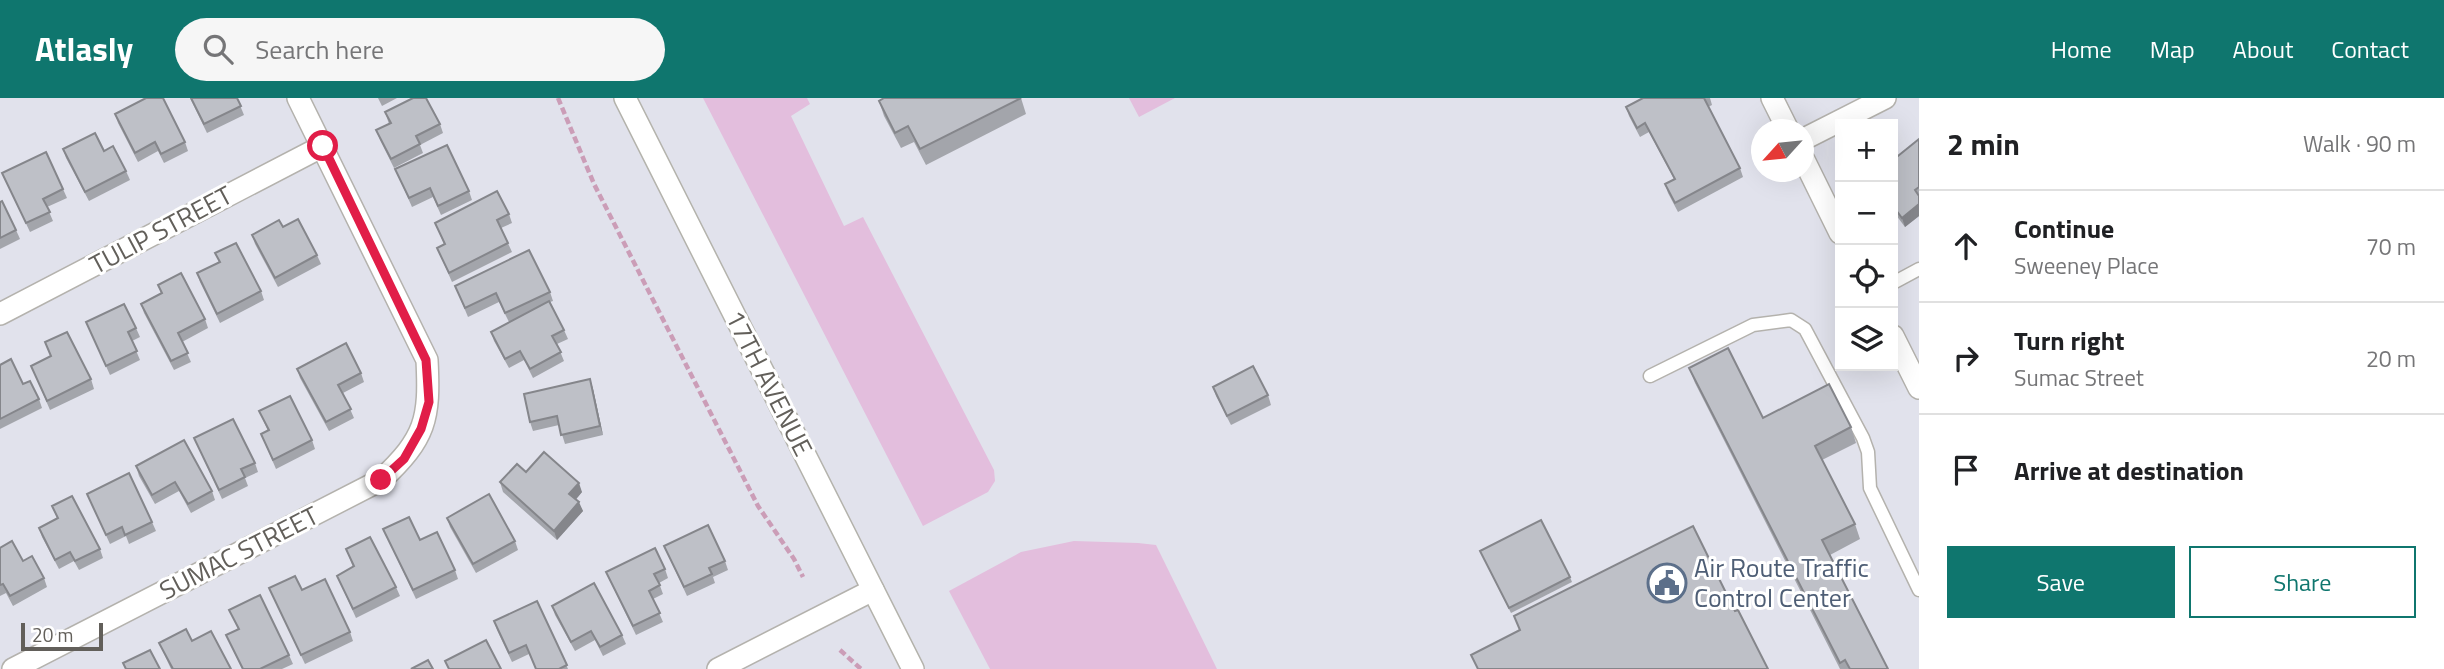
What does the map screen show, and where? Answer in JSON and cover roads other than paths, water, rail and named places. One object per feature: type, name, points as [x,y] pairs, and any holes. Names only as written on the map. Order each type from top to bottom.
[{"type":"street","points":[[298,98],[323,146]]},
{"type":"street","name":"17TH AVENUE","points":[[625,98],[913,669]]},
{"type":"street","points":[[1772,98],[1782,119]]},
{"type":"street","points":[[1814,134],[1885,98]]},
{"type":"street","name":"TULIP STREET","points":[[0,314],[323,146]]},
{"type":"street","name":"SUMAC STREET","points":[[13,669],[381,480],[404,459],[421,429],[429,402],[426,360],[323,146]]},
{"type":"street","points":[[1814,180],[1835,223]]},
{"type":"street","points":[[1898,346],[1919,388]]},
{"type":"street","points":[[719,669],[873,590]]},
{"type":"lane","points":[[1898,280],[1919,269]]},
{"type":"lane","points":[[1650,376],[1753,325],[1791,320],[1805,329],[1863,438],[1868,452],[1870,488],[1919,590]]},
{"type":"place","name":"Air Route Traffic Control Center","points":[[1667,583]]}]
